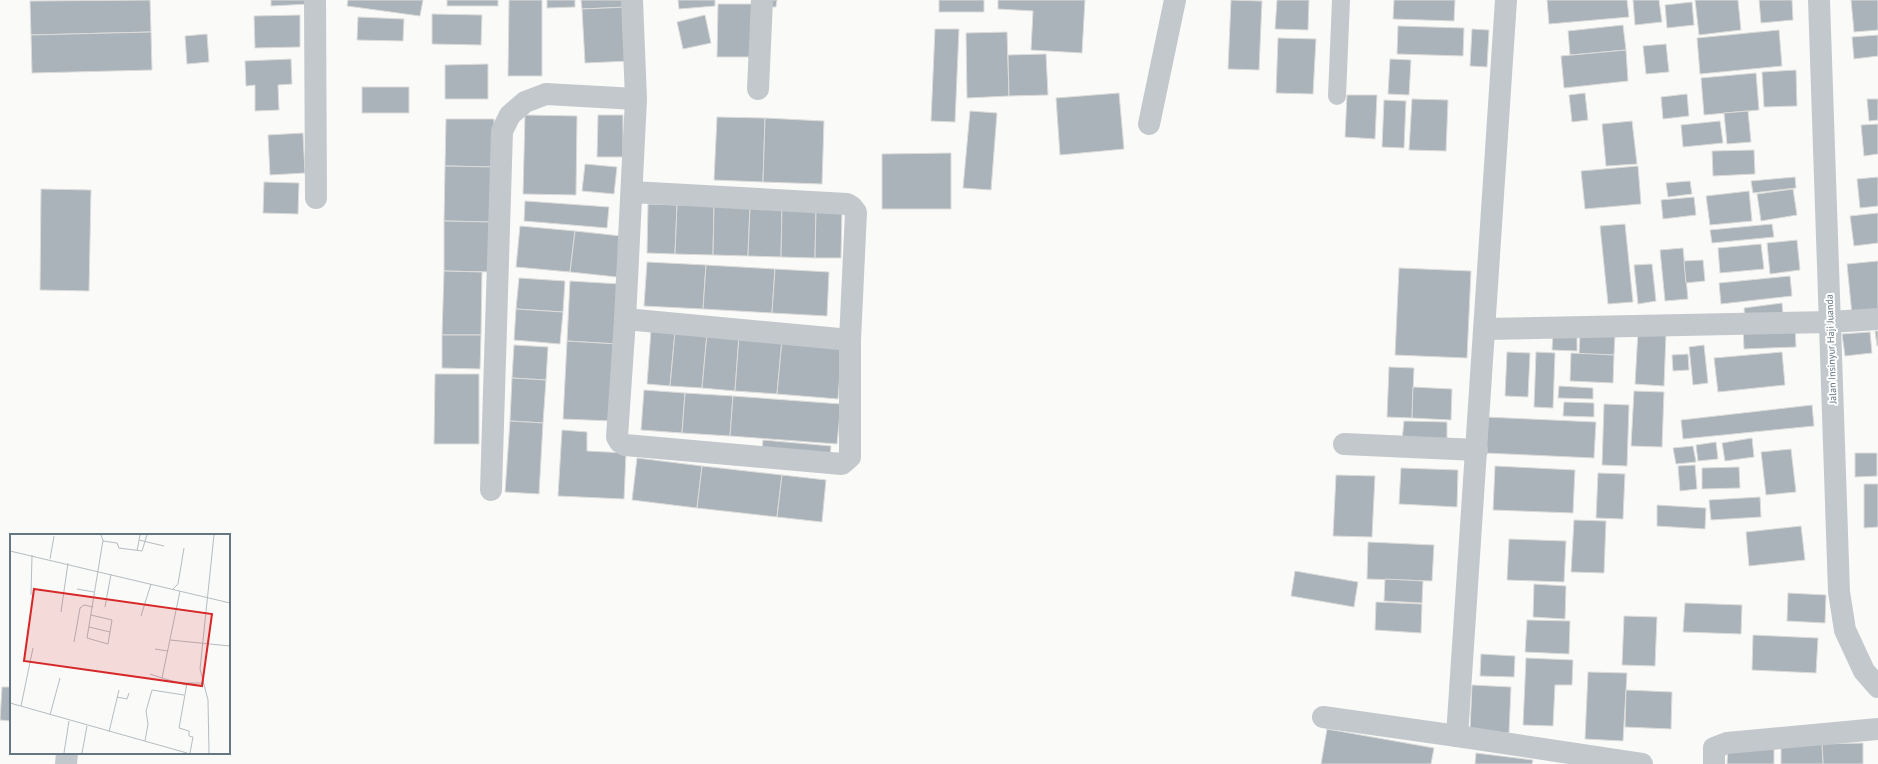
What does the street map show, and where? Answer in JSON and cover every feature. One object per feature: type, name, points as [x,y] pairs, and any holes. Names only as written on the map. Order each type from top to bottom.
[{"type":"street","points":[[315,0],[316,198]]},
{"type":"street","points":[[632,0],[636,99],[625,319],[617,437],[620,442],[625,445],[842,464],[850,457],[850,340],[856,212],[848,204],[632,192]]},
{"type":"street","points":[[758,89],[762,0]]},
{"type":"street","points":[[1149,124],[1175,0]]},
{"type":"street","points":[[1457,736],[1506,0]]},
{"type":"street","name":"Jalan Insinyur Haji Juanda","points":[[1819,0],[1839,592],[1845,630],[1864,671],[1878,687]]},
{"type":"street","points":[[491,490],[502,131],[510,115],[520,106],[525,102],[546,94],[636,99]]},
{"type":"street","points":[[625,319],[850,340]]},
{"type":"street","points":[[1485,329],[1830,322],[1878,319]]},
{"type":"street","points":[[1344,444],[1477,450]]},
{"type":"street","points":[[1322,717],[1642,764]]},
{"type":"street","points":[[1714,764],[1714,748],[1727,742],[1878,729]]},
{"type":"street","points":[[66,764],[67,754]]},
{"type":"lane","points":[[1337,96],[1341,0]]},
{"type":"building","points":[[150,0],[151,32],[31,35],[30,1]]},
{"type":"building","points":[[271,0],[308,0],[309,4],[271,6]]},
{"type":"building","points":[[348,0],[423,0],[420,16],[347,6]]},
{"type":"building","points":[[447,0],[498,0],[498,6],[447,6]]},
{"type":"building","points":[[509,0],[542,0],[542,76],[508,76]]},
{"type":"building","points":[[547,0],[575,0],[575,7],[547,8]]},
{"type":"building","points":[[581,0],[628,0],[628,7],[582,9]]},
{"type":"building","points":[[678,0],[715,0],[715,6],[679,9]]},
{"type":"building","points":[[768,0],[777,0],[776,7],[768,7]]},
{"type":"building","points":[[939,0],[984,0],[984,12],[939,12]]},
{"type":"building","points":[[998,0],[1085,0],[1082,53],[1031,50],[1033,11],[998,9]]},
{"type":"building","points":[[1231,0],[1262,1],[1259,70],[1228,69]]},
{"type":"building","points":[[1277,0],[1309,0],[1308,30],[1275,29]]},
{"type":"building","points":[[1394,0],[1455,0],[1454,21],[1393,19]]},
{"type":"building","points":[[1547,0],[1627,0],[1629,17],[1549,24]]},
{"type":"building","points":[[1633,0],[1659,0],[1662,22],[1635,25]]},
{"type":"building","points":[[1695,0],[1738,0],[1741,30],[1699,35]]},
{"type":"building","points":[[1759,0],[1792,0],[1793,20],[1761,23]]},
{"type":"building","points":[[1851,0],[1878,0],[1878,30],[1854,32]]},
{"type":"building","points":[[1692,2],[1694,25],[1667,28],[1665,5]]},
{"type":"building","points":[[718,4],[754,4],[754,57],[717,57]]},
{"type":"building","points":[[628,7],[631,61],[585,63],[582,9]]},
{"type":"building","points":[[432,14],[482,15],[481,45],[432,44]]},
{"type":"building","points":[[300,15],[300,47],[255,48],[254,16]]},
{"type":"building","points":[[705,15],[711,43],[683,49],[677,22]]},
{"type":"building","points":[[358,17],[404,19],[403,41],[357,40]]},
{"type":"building","points":[[1623,25],[1626,50],[1570,55],[1568,31]]},
{"type":"building","points":[[1398,26],[1464,28],[1463,56],[1397,54]]},
{"type":"building","points":[[935,29],[959,29],[955,122],[931,121]]},
{"type":"building","points":[[1472,29],[1489,30],[1487,67],[1470,66]]},
{"type":"building","points":[[1779,30],[1782,66],[1700,74],[1697,38]]},
{"type":"building","points":[[151,32],[152,70],[32,73],[31,35]]},
{"type":"building","points":[[1007,32],[1009,96],[967,98],[966,33]]},
{"type":"building","points":[[207,34],[209,62],[187,64],[185,36]]},
{"type":"building","points":[[1878,35],[1878,56],[1854,59],[1852,37]]},
{"type":"building","points":[[1278,38],[1316,39],[1313,94],[1276,93]]},
{"type":"building","points":[[1666,44],[1669,72],[1646,74],[1643,46]]},
{"type":"building","points":[[1626,50],[1628,81],[1564,88],[1561,56]]},
{"type":"building","points":[[1046,54],[1048,95],[1009,96],[1008,55]]},
{"type":"building","points":[[291,59],[292,84],[278,85],[279,110],[255,111],[255,85],[246,86],[245,61]]},
{"type":"building","points":[[1390,59],[1411,60],[1409,95],[1388,94]]},
{"type":"building","points":[[488,64],[488,99],[445,99],[445,65]]},
{"type":"building","points":[[1796,70],[1797,106],[1764,107],[1762,72]]},
{"type":"building","points":[[1756,73],[1759,110],[1704,115],[1701,78]]},
{"type":"building","points":[[362,87],[409,87],[409,113],[362,113]]},
{"type":"building","points":[[1119,93],[1124,149],[1060,155],[1056,98]]},
{"type":"building","points":[[1585,93],[1588,120],[1572,122],[1569,95]]},
{"type":"building","points":[[1687,94],[1689,116],[1663,119],[1661,97]]},
{"type":"building","points":[[1347,95],[1377,95],[1375,139],[1345,137]]},
{"type":"building","points":[[1412,99],[1448,100],[1446,151],[1409,150]]},
{"type":"building","points":[[1867,99],[1878,99],[1878,120],[1869,121]]},
{"type":"building","points":[[1384,100],[1406,101],[1404,148],[1382,147]]},
{"type":"building","points":[[970,111],[997,113],[991,190],[963,188]]},
{"type":"building","points":[[1748,111],[1751,142],[1727,144],[1724,113]]},
{"type":"building","points":[[525,115],[577,116],[576,195],[523,194]]},
{"type":"building","points":[[598,115],[623,115],[623,157],[597,157]]},
{"type":"building","points":[[717,117],[765,118],[763,182],[714,180]]},
{"type":"building","points":[[765,118],[824,121],[822,184],[763,182]]},
{"type":"building","points":[[446,119],[494,119],[494,167],[445,166]]},
{"type":"building","points":[[1632,121],[1637,164],[1606,166],[1602,124]]},
{"type":"building","points":[[1720,121],[1723,143],[1683,147],[1681,125]]},
{"type":"building","points":[[1878,124],[1878,154],[1864,156],[1861,125]]},
{"type":"building","points":[[303,133],[305,173],[270,175],[268,135]]},
{"type":"building","points":[[1754,150],[1755,174],[1713,176],[1712,151]]},
{"type":"building","points":[[951,153],[951,209],[882,209],[882,154]]},
{"type":"building","points":[[585,164],[617,167],[614,194],[582,191]]},
{"type":"building","points":[[445,166],[494,167],[493,222],[444,221]]},
{"type":"building","points":[[1638,166],[1641,204],[1585,209],[1581,171]]},
{"type":"building","points":[[1795,177],[1796,188],[1753,193],[1751,181]]},
{"type":"building","points":[[1878,177],[1878,206],[1860,208],[1857,179]]},
{"type":"building","points":[[1690,181],[1692,194],[1668,197],[1666,183]]},
{"type":"building","points":[[264,182],[299,183],[298,214],[263,213]]},
{"type":"building","points":[[41,189],[91,190],[89,291],[40,290]]},
{"type":"building","points":[[1793,189],[1797,215],[1761,221],[1757,194]]},
{"type":"building","points":[[1749,191],[1752,221],[1710,225],[1706,196]]},
{"type":"building","points":[[1694,197],[1696,215],[1663,219],[1661,200]]},
{"type":"building","points":[[525,201],[609,207],[607,228],[524,221]]},
{"type":"building","points":[[648,204],[677,205],[675,254],[647,253]]},
{"type":"building","points":[[677,205],[714,206],[713,255],[675,254]]},
{"type":"building","points":[[714,206],[750,207],[748,256],[713,255]]},
{"type":"building","points":[[750,207],[782,207],[781,257],[748,256]]},
{"type":"building","points":[[782,207],[816,209],[815,258],[781,257]]},
{"type":"building","points":[[816,209],[842,209],[841,258],[815,258]]},
{"type":"building","points":[[1878,213],[1878,243],[1854,246],[1850,216]]},
{"type":"building","points":[[444,221],[493,222],[492,272],[444,271]]},
{"type":"building","points":[[1625,224],[1633,302],[1608,304],[1600,226]]},
{"type":"building","points":[[1772,224],[1774,237],[1712,243],[1710,230]]},
{"type":"building","points":[[520,226],[575,231],[570,272],[516,267]]},
{"type":"building","points":[[575,231],[621,236],[617,277],[570,272]]},
{"type":"building","points":[[1797,240],[1800,270],[1770,274],[1767,243]]},
{"type":"building","points":[[1761,244],[1764,269],[1720,273],[1718,248]]},
{"type":"building","points":[[1683,248],[1688,299],[1665,301],[1660,250]]},
{"type":"building","points":[[1703,260],[1705,281],[1686,283],[1684,261]]},
{"type":"building","points":[[1878,261],[1878,313],[1852,315],[1847,264]]},
{"type":"building","points":[[647,262],[706,265],[703,309],[644,306]]},
{"type":"building","points":[[1652,264],[1656,301],[1638,304],[1634,265]]},
{"type":"building","points":[[706,265],[775,269],[772,313],[703,309]]},
{"type":"building","points":[[1399,268],[1471,271],[1467,358],[1395,355]]},
{"type":"building","points":[[775,269],[829,272],[827,316],[772,313]]},
{"type":"building","points":[[444,271],[482,272],[481,335],[442,335]]},
{"type":"building","points":[[1790,276],[1792,296],[1721,304],[1719,283]]},
{"type":"building","points":[[519,278],[565,281],[563,312],[516,309]]},
{"type":"building","points":[[570,281],[620,284],[617,344],[567,341]]},
{"type":"building","points":[[1782,303],[1783,314],[1745,319],[1744,308]]},
{"type":"building","points":[[516,309],[563,312],[560,344],[514,340]]},
{"type":"building","points":[[1795,324],[1796,347],[1744,349],[1743,325]]},
{"type":"building","points":[[651,330],[675,332],[670,386],[647,384]]},
{"type":"building","points":[[1638,331],[1666,333],[1664,386],[1635,384]]},
{"type":"building","points":[[1875,331],[1878,331],[1878,346],[1877,346]]},
{"type":"building","points":[[675,332],[707,334],[702,388],[670,386]]},
{"type":"building","points":[[1553,332],[1577,334],[1577,351],[1552,350]]},
{"type":"building","points":[[1870,332],[1872,353],[1845,356],[1842,334]]},
{"type":"building","points":[[707,334],[739,336],[735,391],[702,388]]},
{"type":"building","points":[[1580,334],[1615,336],[1614,355],[1579,354]]},
{"type":"building","points":[[442,335],[481,335],[480,369],[442,368]]},
{"type":"building","points":[[739,336],[782,340],[777,394],[735,391]]},
{"type":"building","points":[[782,340],[842,345],[838,399],[777,394]]},
{"type":"building","points":[[567,341],[617,344],[612,421],[563,419]]},
{"type":"building","points":[[514,345],[548,347],[546,380],[512,378]]},
{"type":"building","points":[[1704,345],[1708,383],[1693,385],[1689,347]]},
{"type":"building","points":[[1507,352],[1530,353],[1528,397],[1505,396]]},
{"type":"building","points":[[1536,352],[1555,353],[1553,408],[1534,407]]},
{"type":"building","points":[[1782,352],[1785,385],[1718,392],[1714,358]]},
{"type":"building","points":[[1571,353],[1614,355],[1613,383],[1570,381]]},
{"type":"building","points":[[1688,354],[1689,370],[1673,371],[1672,355]]},
{"type":"building","points":[[1389,367],[1414,368],[1412,418],[1387,417]]},
{"type":"building","points":[[435,374],[479,374],[479,444],[434,444]]},
{"type":"building","points":[[512,378],[546,380],[543,423],[510,421]]},
{"type":"building","points":[[1559,386],[1593,388],[1593,399],[1558,398]]},
{"type":"building","points":[[1413,387],[1452,389],[1451,420],[1412,418]]},
{"type":"building","points":[[644,390],[685,393],[682,433],[641,430]]},
{"type":"building","points":[[1634,391],[1664,392],[1662,447],[1631,446]]},
{"type":"building","points":[[685,393],[733,396],[730,436],[682,433]]},
{"type":"building","points":[[733,396],[841,404],[837,444],[730,436]]},
{"type":"building","points":[[1564,402],[1594,403],[1594,417],[1563,416]]},
{"type":"building","points":[[1604,404],[1629,405],[1627,466],[1602,465]]},
{"type":"building","points":[[1812,405],[1814,426],[1683,439],[1681,420]]},
{"type":"building","points":[[1486,417],[1596,422],[1594,458],[1485,453]]},
{"type":"building","points":[[510,421],[543,423],[539,494],[505,492]]},
{"type":"building","points":[[1404,421],[1447,422],[1447,443],[1402,441]]},
{"type":"building","points":[[562,430],[587,432],[587,451],[626,453],[624,499],[558,496]]},
{"type":"building","points":[[1752,438],[1754,457],[1725,461],[1722,443]]},
{"type":"building","points":[[763,440],[831,446],[830,457],[762,451]]},
{"type":"building","points":[[1716,442],[1718,459],[1698,461],[1696,445]]},
{"type":"building","points":[[1693,446],[1696,462],[1676,464],[1673,448]]},
{"type":"building","points":[[1791,449],[1796,492],[1766,495],[1761,452]]},
{"type":"building","points":[[1855,453],[1877,453],[1877,476],[1855,477]]},
{"type":"building","points":[[637,458],[702,466],[697,508],[632,500]]},
{"type":"building","points":[[1695,465],[1697,489],[1680,491],[1678,466]]},
{"type":"building","points":[[702,466],[782,475],[777,517],[697,508]]},
{"type":"building","points":[[1495,466],[1575,470],[1573,513],[1493,510]]},
{"type":"building","points":[[1739,467],[1740,488],[1702,489],[1702,468]]},
{"type":"building","points":[[1401,468],[1458,470],[1457,507],[1399,504]]},
{"type":"building","points":[[1598,473],[1625,474],[1623,519],[1596,518]]},
{"type":"building","points":[[782,475],[826,480],[822,522],[777,517]]},
{"type":"building","points":[[1336,475],[1375,476],[1372,537],[1333,536]]},
{"type":"building","points":[[1864,484],[1878,484],[1878,527],[1864,528]]},
{"type":"building","points":[[1760,497],[1761,517],[1711,520],[1709,500]]},
{"type":"building","points":[[1657,505],[1706,508],[1705,529],[1657,526]]},
{"type":"building","points":[[1574,520],[1606,521],[1604,573],[1571,572]]},
{"type":"building","points":[[1801,526],[1805,560],[1749,566],[1746,532]]},
{"type":"building","points":[[1509,539],[1566,541],[1564,582],[1507,580]]},
{"type":"building","points":[[1368,542],[1434,545],[1432,581],[1367,579]]},
{"type":"building","points":[[1295,571],[1358,582],[1354,607],[1291,596]]},
{"type":"building","points":[[1385,579],[1423,581],[1422,603],[1384,601]]},
{"type":"building","points":[[1534,584],[1566,586],[1565,619],[1533,617]]},
{"type":"building","points":[[1788,593],[1826,595],[1825,623],[1787,621]]},
{"type":"building","points":[[1376,602],[1422,604],[1421,633],[1375,630]]},
{"type":"building","points":[[1685,603],[1742,605],[1741,634],[1683,632]]},
{"type":"building","points":[[1624,616],[1657,617],[1655,666],[1622,665]]},
{"type":"building","points":[[1527,620],[1570,621],[1569,654],[1525,652]]},
{"type":"building","points":[[1753,635],[1818,638],[1816,673],[1752,670]]},
{"type":"building","points":[[1481,654],[1515,656],[1514,677],[1480,676]]},
{"type":"building","points":[[1526,658],[1573,660],[1572,685],[1555,685],[1553,726],[1523,725]]},
{"type":"building","points":[[1588,672],[1627,673],[1623,741],[1585,739]]},
{"type":"building","points":[[1472,685],[1511,687],[1509,733],[1470,730]]},
{"type":"building","points":[[2,687],[10,687],[10,721],[0,720]]},
{"type":"building","points":[[1626,690],[1672,692],[1671,729],[1625,727]]},
{"type":"building","points":[[1327,729],[1434,748],[1431,764],[1321,764]]},
{"type":"building","points":[[1863,743],[1863,764],[1823,764],[1822,744]]},
{"type":"building","points":[[1822,744],[1823,764],[1781,764],[1781,745]]},
{"type":"building","points":[[1728,747],[1774,749],[1774,764],[1727,764]]},
{"type":"building","points":[[1476,753],[1533,760],[1532,764],[1475,764]]}]
